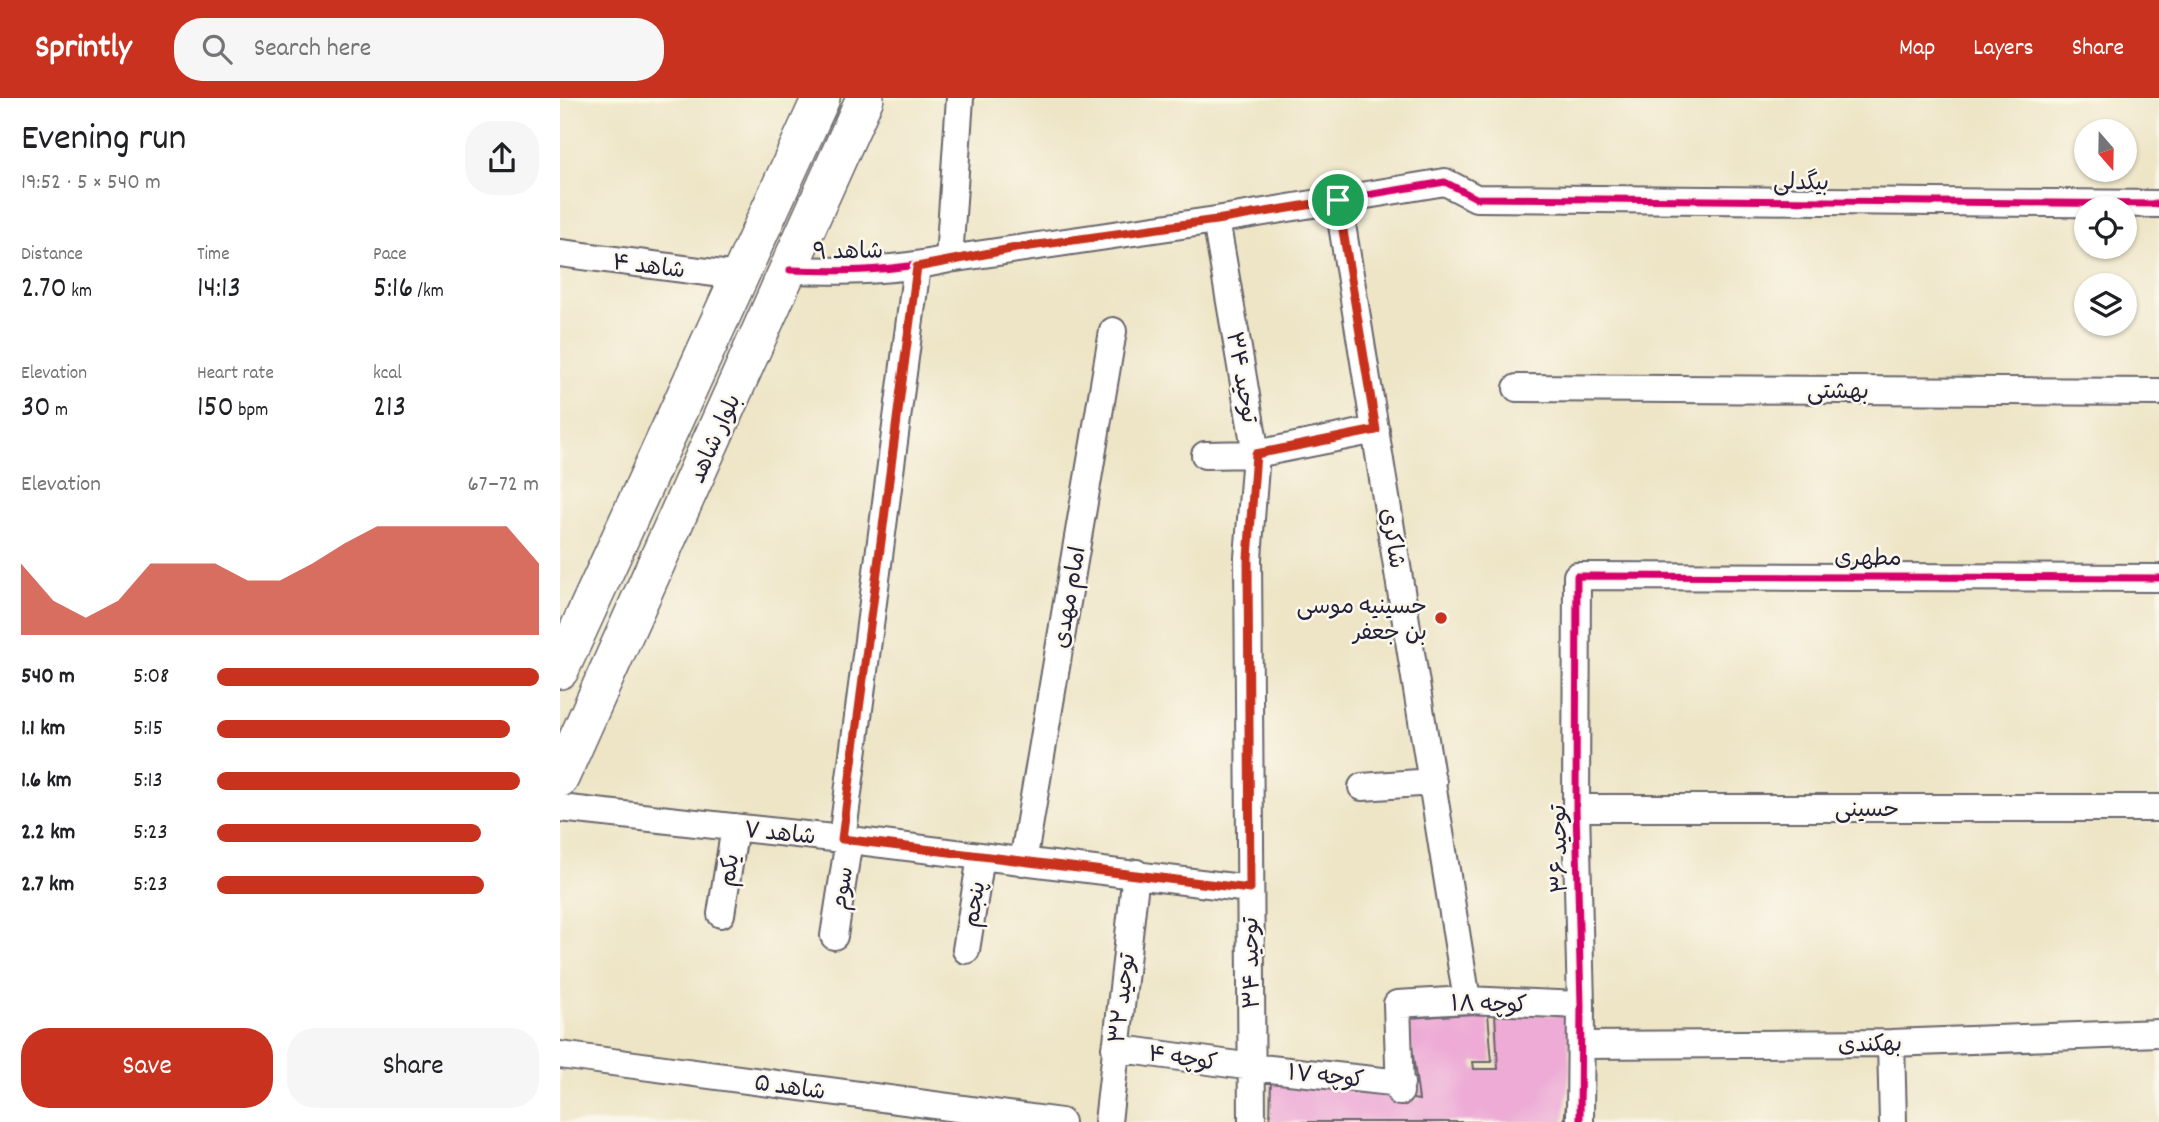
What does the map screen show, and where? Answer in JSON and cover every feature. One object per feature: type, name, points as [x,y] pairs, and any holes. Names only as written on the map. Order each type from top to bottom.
[{"type":"main road","name":"بلوار شاهد","points":[[560,670],[821,98]]},
{"type":"main road","name":"بلوار شاهد","points":[[560,778],[865,98]]},
{"type":"street","points":[[949,259],[960,98]]},
{"type":"street","name":"شاهد ۹","points":[[790,270],[850,272],[917,267],[949,259],[1446,183]]},
{"type":"street","name":"بیگدلی","points":[[1446,183],[1476,198],[2159,204]]},
{"type":"street","name":"شاکری","points":[[1338,200],[1467,1000]]},
{"type":"street","name":"توحید ۳۴","points":[[1216,220],[1256,454],[1248,558],[1252,1122]]},
{"type":"street","name":"شاهد ۴","points":[[560,254],[738,276]]},
{"type":"street","name":"سوم","points":[[834,936],[917,267]]},
{"type":"street","name":"امام مهدی","points":[[1023,862],[1113,331]]},
{"type":"street","name":"بهشتی","points":[[1517,388],[2159,392]]},
{"type":"street","points":[[1205,455],[1256,454],[1376,430]]},
{"type":"street","name":"مطهری","points":[[1577,576],[2159,578]]},
{"type":"street","name":"توحید ۳۶","points":[[1577,576],[1576,808],[1581,1005],[1580,1122]]},
{"type":"street","points":[[1362,787],[1433,782]]},
{"type":"street","name":"شاهد ۷","points":[[560,808],[1136,873],[1250,889]]},
{"type":"street","name":"حسینی","points":[[1576,808],[2159,808]]},
{"type":"street","name":"یکم","points":[[721,914],[735,827]]},
{"type":"street","name":"پنجم","points":[[966,950],[981,857]]},
{"type":"street","name":"توحید ۳۲","points":[[1108,1122],[1136,873]]},
{"type":"street","name":"کوچه ۱۸","points":[[1400,1088],[1397,1004],[1467,1000],[1581,1005]]},
{"type":"street","name":"بهکندی","points":[[1581,1045],[1891,1043],[2159,1033]]},
{"type":"street","points":[[1891,1043],[1893,1122]]},
{"type":"street","name":"کوچه ۴","points":[[1115,1048],[1252,1067]]},
{"type":"street","name":"شاهد ۵","points":[[560,1055],[1061,1122]]},
{"type":"street","name":"کوچه ۱۷","points":[[1252,1067],[1400,1088]]},
{"type":"building","points":[[1488,1013],[1492,1062],[1473,1062],[1474,1069],[1498,1069],[1495,1013],[1567,1015],[1570,1069],[1564,1122],[1270,1122],[1271,1080],[1419,1100],[1408,1018]]},
{"type":"cycle path","points":[[790,270],[850,271],[909,266],[1445,182],[1476,198],[2159,204]]},
{"type":"cycle path","points":[[1580,1122],[1581,1005],[1576,808],[1577,576],[2159,578]]},
{"type":"place","name":"حسینیه موسی بن جعفر","points":[[1441,618]]},
{"type":"route","points":[[1338,200],[1376,430],[1256,454],[1248,558],[1250,889],[842,839],[917,267],[1016,248],[1338,200]]}]
